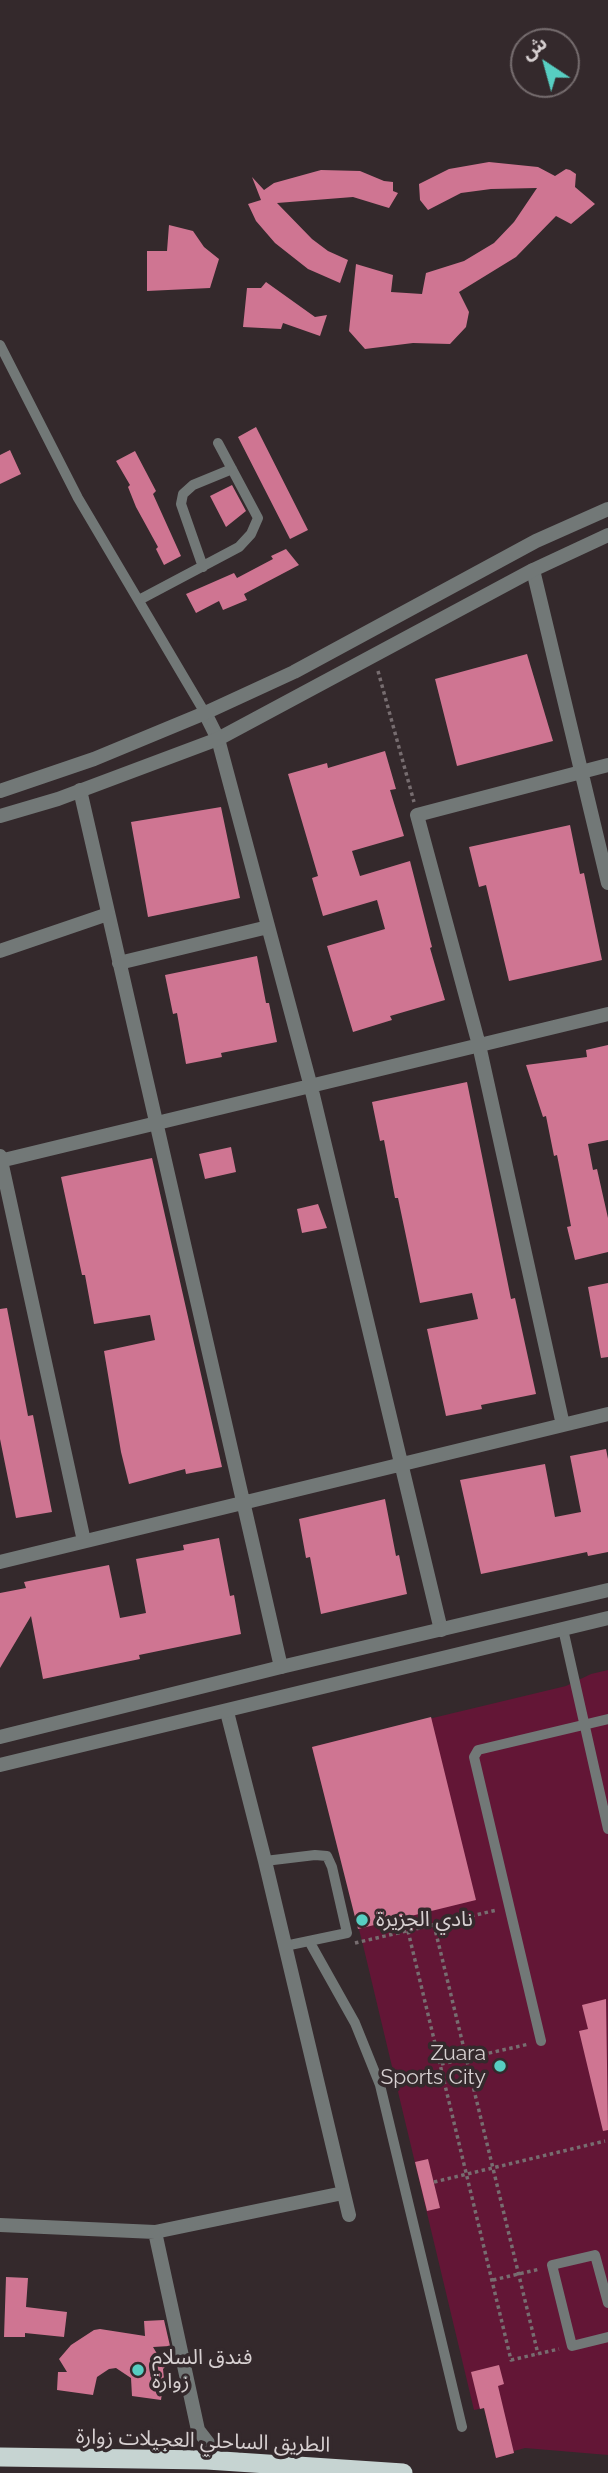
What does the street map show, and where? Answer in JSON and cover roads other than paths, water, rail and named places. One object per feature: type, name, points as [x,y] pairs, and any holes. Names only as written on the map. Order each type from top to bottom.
[{"type":"highway","name":"الطريق الساحلي العجيلات زوارة","points":[[0,2457],[207,2460],[403,2473]]},
{"type":"street","points":[[0,791],[94,760],[294,672],[536,541],[608,509]]},
{"type":"street","points":[[0,816],[80,790],[218,739],[533,570],[608,535]]},
{"type":"street","points":[[533,570],[608,883]]},
{"type":"street","points":[[205,713],[218,739],[311,1087],[441,1630]]},
{"type":"street","points":[[563,1425],[479,1045],[417,815],[608,765]]},
{"type":"street","points":[[80,790],[281,1667]]},
{"type":"street","points":[[0,951],[108,914]]},
{"type":"street","points":[[119,963],[268,927]]},
{"type":"street","points":[[85,1541],[0,1160],[608,1014]]},
{"type":"street","points":[[0,1562],[608,1414]]},
{"type":"street","points":[[0,1737],[608,1590]]},
{"type":"street","points":[[0,1765],[608,1618]]},
{"type":"street","points":[[227,1712],[349,2215]]},
{"type":"street","points":[[0,2225],[155,2232],[343,2193]]},
{"type":"street","points":[[155,2232],[198,2430],[212,2448]]},
{"type":"lane","points":[[0,345],[78,498],[205,713]]},
{"type":"lane","points":[[139,600],[239,547],[251,534],[258,518],[218,443]]},
{"type":"lane","points":[[203,567],[181,504],[183,494],[193,485],[232,469]]},
{"type":"lane","points":[[563,1629],[608,1829]]},
{"type":"lane","points":[[541,2041],[474,1757],[478,1750],[608,1719]]},
{"type":"lane","points":[[265,1861],[327,1856],[332,1867],[346,1933],[285,1946]]},
{"type":"lane","points":[[309,1941],[355,2023],[380,2085],[462,2427]]},
{"type":"lane","points":[[608,2303],[595,2255],[552,2265],[572,2346],[608,2337]]},
{"type":"place","name":"نادي الجزيرة","points":[[362,1920]]},
{"type":"place","name":"Zuara Sports City","points":[[500,2066]]},
{"type":"place","name":"فندق السلام زوارة","points":[[138,2370]]}]
